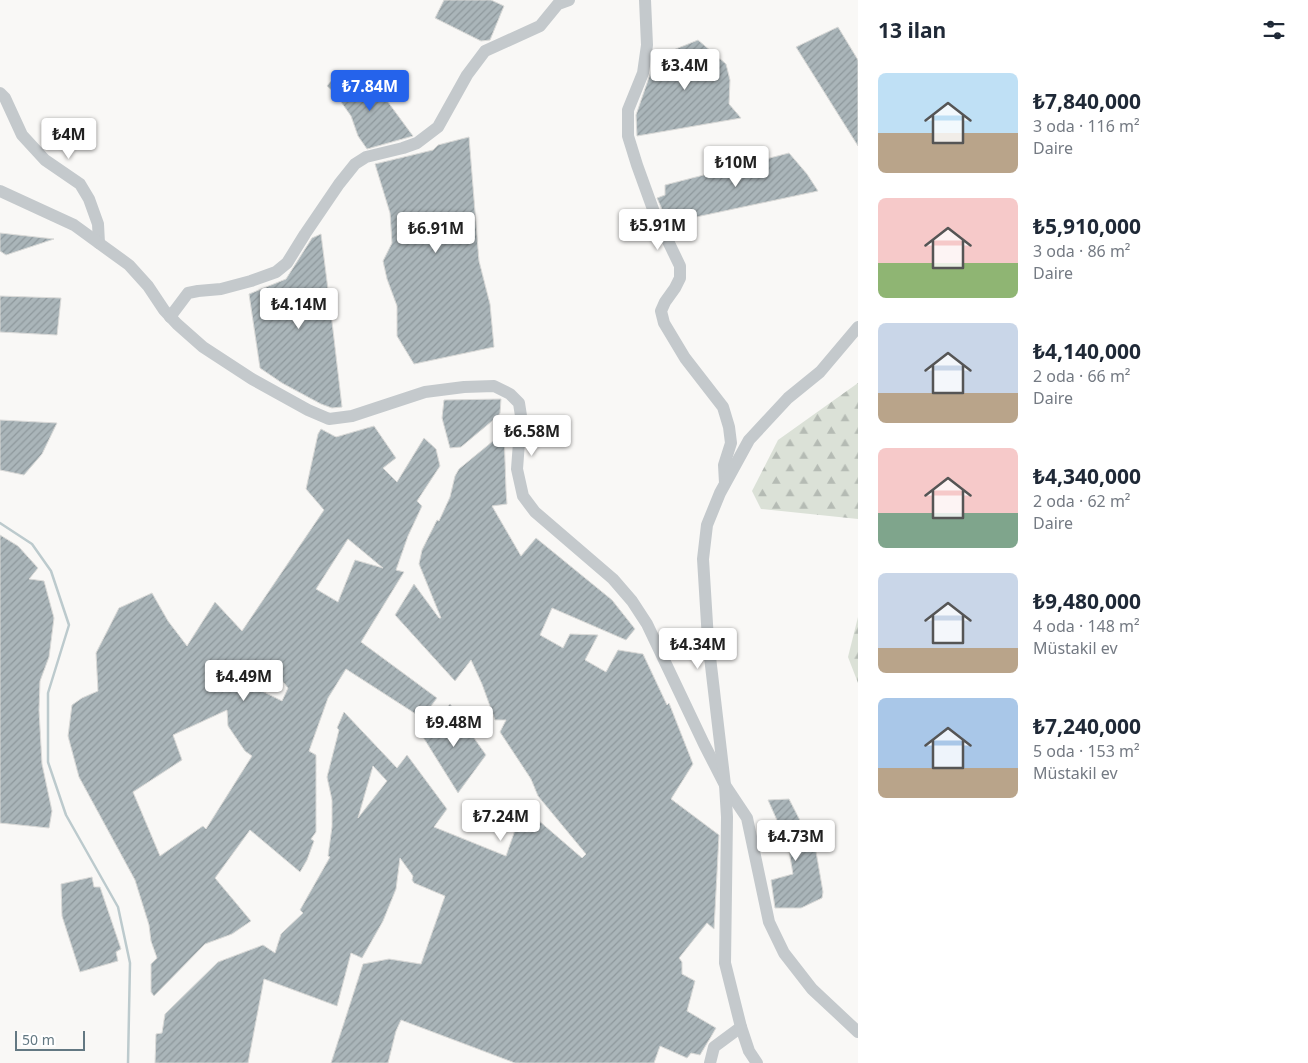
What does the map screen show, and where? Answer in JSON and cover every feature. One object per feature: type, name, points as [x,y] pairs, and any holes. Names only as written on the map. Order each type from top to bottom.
[{"type":"street","points":[[170,316],[188,294],[198,290],[221,289],[276,272],[287,263],[304,234],[355,164],[366,157],[417,143],[438,127],[467,75],[485,51],[540,26],[558,4],[569,0]]},
{"type":"street","points":[[646,0],[647,45],[643,73],[628,110],[628,136],[654,212],[680,266],[680,278],[661,311],[664,322],[685,358],[723,407],[729,427],[730,443],[724,465],[725,484]]},
{"type":"street","points":[[0,93],[5,98],[22,135],[45,160],[80,184],[89,199],[98,224],[99,244]]},
{"type":"street","points":[[0,191],[74,225],[129,264],[176,324],[211,353],[252,379],[308,410],[329,419],[352,416],[425,392],[464,387],[494,386],[510,394],[519,403],[521,416],[517,469],[523,496],[535,512],[613,579],[632,601],[647,624],[704,744],[725,784],[747,818],[769,922],[784,953],[812,989],[858,1032]]},
{"type":"street","points":[[757,1063],[749,1051],[741,1027],[725,963],[727,817],[725,784],[708,640],[703,559],[707,525],[725,484],[749,440],[788,398],[820,372],[858,327]]},
{"type":"street","points":[[710,1063],[714,1048],[741,1027]]},
{"type":"green space","points":[[858,383],[858,519],[761,509],[752,491],[778,440]]},
{"type":"green space","points":[[858,617],[858,683],[848,657]]},
{"type":"building","points":[[444,0],[491,0],[504,6],[490,40],[481,41],[435,18]]},
{"type":"building","points":[[838,27],[858,60],[858,146],[796,47]]},
{"type":"building","points":[[698,40],[726,64],[730,80],[729,104],[741,118],[637,136],[636,115],[656,57]]},
{"type":"building","points":[[368,75],[413,136],[367,149],[358,136],[351,116],[334,92],[327,86],[332,80],[347,80],[355,83]]},
{"type":"building","points":[[469,137],[479,261],[490,304],[494,347],[414,364],[397,336],[397,306],[387,279],[383,261],[392,243],[390,213],[375,164],[433,150],[438,145]]},
{"type":"building","points":[[789,153],[807,174],[818,191],[668,223],[657,198],[665,195],[665,185]]},
{"type":"building","points":[[0,233],[54,239],[6,255],[0,251]]},
{"type":"building","points":[[321,234],[342,407],[332,408],[282,383],[260,368],[249,294],[286,279],[312,238]]},
{"type":"building","points":[[0,296],[61,298],[57,335],[0,332]]},
{"type":"building","points":[[501,399],[498,416],[461,447],[450,448],[442,418],[444,400]]},
{"type":"building","points":[[0,420],[57,423],[42,454],[24,475],[0,470]]},
{"type":"building","points":[[374,426],[396,458],[383,468],[397,482],[424,438],[436,449],[440,466],[417,501],[422,506],[408,536],[396,570],[404,572],[361,642],[437,698],[422,718],[346,669],[328,698],[309,751],[316,755],[316,832],[311,839],[314,841],[307,860],[300,872],[250,830],[215,878],[251,921],[232,934],[205,944],[154,996],[151,992],[151,964],[157,958],[151,941],[149,925],[135,880],[79,777],[68,736],[72,705],[98,691],[96,653],[119,608],[152,593],[168,621],[187,646],[215,602],[242,631],[324,510],[306,489],[318,434],[321,429],[336,437]],"holes":[[[348,539],[383,568],[355,560],[338,602],[316,589]],[[280,678],[288,688],[282,701],[258,689]],[[227,710],[228,726],[245,751],[252,756],[206,829],[203,826],[160,856],[133,792],[182,760],[173,735]]]},
{"type":"building","points":[[504,432],[507,504],[492,506],[521,556],[536,538],[612,600],[635,629],[626,640],[552,608],[540,635],[563,648],[570,634],[598,635],[585,660],[606,672],[618,650],[643,654],[667,705],[669,703],[693,764],[671,799],[719,835],[714,929],[707,923],[679,958],[682,962],[682,974],[695,981],[687,1011],[716,1028],[700,1055],[691,1053],[687,1058],[660,1046],[654,1063],[515,1063],[401,1020],[396,1031],[388,1063],[331,1063],[363,964],[389,959],[421,964],[445,896],[414,883],[412,880],[413,876],[400,858],[396,889],[383,921],[362,958],[351,953],[337,1006],[264,979],[248,1063],[155,1063],[156,1034],[162,1033],[165,1014],[218,962],[263,945],[275,953],[281,934],[303,913],[300,910],[330,857],[328,856],[332,827],[332,800],[327,777],[339,730],[337,728],[344,712],[397,768],[407,755],[447,809],[434,827],[506,856],[523,807],[582,858],[586,854],[538,796],[531,779],[500,732],[506,720],[495,720],[471,660],[455,681],[395,615],[414,584],[439,618],[441,618],[419,564],[422,550],[450,497],[455,476],[459,469]],"holes":[[[373,766],[387,781],[358,818]]]},
{"type":"building","points":[[0,535],[18,546],[38,568],[29,579],[44,581],[54,618],[49,657],[40,681],[39,710],[42,764],[52,811],[49,828],[0,823]]},
{"type":"building","points":[[450,704],[486,755],[458,793],[423,737]]},
{"type":"building","points":[[789,799],[808,836],[813,834],[823,892],[822,898],[801,908],[775,908],[771,880],[793,874],[788,845],[768,800]]},
{"type":"building","points":[[92,877],[94,887],[100,887],[121,949],[116,952],[118,961],[80,972],[62,916],[61,884]]},
{"type":"waterway","points":[[0,523],[32,544],[51,571],[69,625],[48,693],[48,762],[66,815],[118,907],[130,963],[128,1063]]}]
